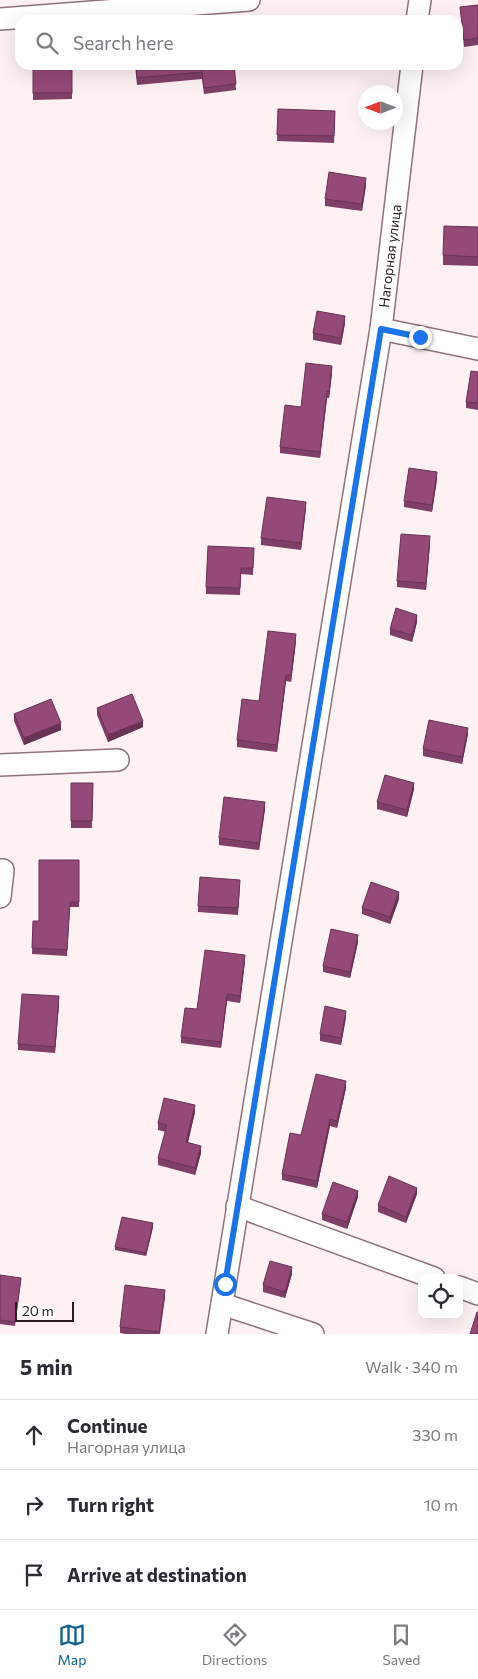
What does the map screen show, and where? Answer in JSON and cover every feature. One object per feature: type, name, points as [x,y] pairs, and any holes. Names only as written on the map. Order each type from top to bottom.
[{"type":"street","points":[[35,15],[122,5],[249,0]]},
{"type":"street","points":[[418,15],[420,0]]},
{"type":"street","points":[[0,19],[15,17]]},
{"type":"street","name":"Нагорная улица","points":[[217,1334],[381,329],[411,70]]},
{"type":"street","points":[[381,329],[478,349]]},
{"type":"street","points":[[0,765],[118,760]]},
{"type":"street","points":[[0,897],[1,870]]},
{"type":"street","points":[[237,1206],[423,1274]]},
{"type":"street","points":[[463,1288],[478,1294]]},
{"type":"street","points":[[222,1304],[313,1334]]},
{"type":"building","points":[[478,5],[478,38],[464,40],[463,15],[461,15],[460,7]]},
{"type":"building","points":[[33,70],[72,70],[72,93],[33,93]]},
{"type":"building","points":[[136,70],[235,70],[236,84],[204,88],[202,72],[137,78]]},
{"type":"building","points":[[278,109],[335,111],[334,136],[277,135]]},
{"type":"building","points":[[329,172],[366,178],[362,204],[325,199]]},
{"type":"building","points":[[444,226],[478,227],[478,257],[443,255]]},
{"type":"building","points":[[317,311],[345,316],[341,338],[313,333]]},
{"type":"building","points":[[306,363],[332,366],[320,452],[280,447],[285,405],[301,407]]},
{"type":"building","points":[[471,371],[478,372],[478,403],[466,402]]},
{"type":"building","points":[[409,468],[437,472],[432,505],[404,501]]},
{"type":"building","points":[[267,497],[306,502],[301,543],[261,538]]},
{"type":"building","points":[[401,534],[430,536],[426,583],[397,581]]},
{"type":"building","points":[[208,546],[254,548],[253,568],[241,568],[240,588],[206,587]]},
{"type":"building","points":[[396,608],[417,615],[412,635],[390,629]]},
{"type":"building","points":[[268,631],[296,634],[291,675],[286,675],[277,745],[237,740],[242,699],[259,701]]},
{"type":"building","points":[[132,694],[143,721],[108,735],[97,708]]},
{"type":"building","points":[[51,699],[61,723],[24,738],[14,714]]},
{"type":"building","points":[[429,720],[468,728],[462,757],[423,749]]},
{"type":"building","points":[[385,775],[414,783],[407,810],[377,802]]},
{"type":"building","points":[[71,783],[93,783],[92,821],[71,821]]},
{"type":"building","points":[[224,797],[265,802],[259,843],[219,838]]},
{"type":"building","points":[[39,860],[79,860],[79,902],[70,902],[67,950],[32,948],[33,921],[39,921]]},
{"type":"building","points":[[200,877],[240,880],[238,908],[198,906]]},
{"type":"building","points":[[371,882],[399,892],[390,917],[362,908]]},
{"type":"building","points":[[331,929],[358,935],[350,972],[323,966]]},
{"type":"building","points":[[205,950],[245,955],[240,996],[227,994],[221,1042],[181,1037],[185,1008],[197,1009]]},
{"type":"building","points":[[22,994],[59,996],[55,1047],[18,1044]]},
{"type":"building","points":[[325,1006],[346,1011],[341,1038],[320,1034]]},
{"type":"building","points":[[316,1074],[346,1081],[337,1121],[330,1119],[317,1181],[282,1174],[290,1133],[301,1135]]},
{"type":"building","points":[[164,1098],[195,1105],[186,1142],[201,1146],[195,1168],[158,1158],[167,1125],[158,1123]]},
{"type":"building","points":[[389,1176],[417,1188],[406,1217],[378,1205]]},
{"type":"building","points":[[333,1182],[358,1191],[347,1222],[322,1214]]},
{"type":"building","points":[[122,1217],[153,1223],[146,1253],[115,1247]]},
{"type":"building","points":[[270,1261],[292,1267],[285,1292],[263,1285]]},
{"type":"building","points":[[0,1275],[21,1278],[15,1322],[0,1320]]},
{"type":"building","points":[[125,1285],[165,1290],[159,1332],[120,1327]]},
{"type":"building","points":[[477,1312],[478,1334],[470,1334]]},
{"type":"route","points":[[225,1284],[381,329],[420,337]]}]
